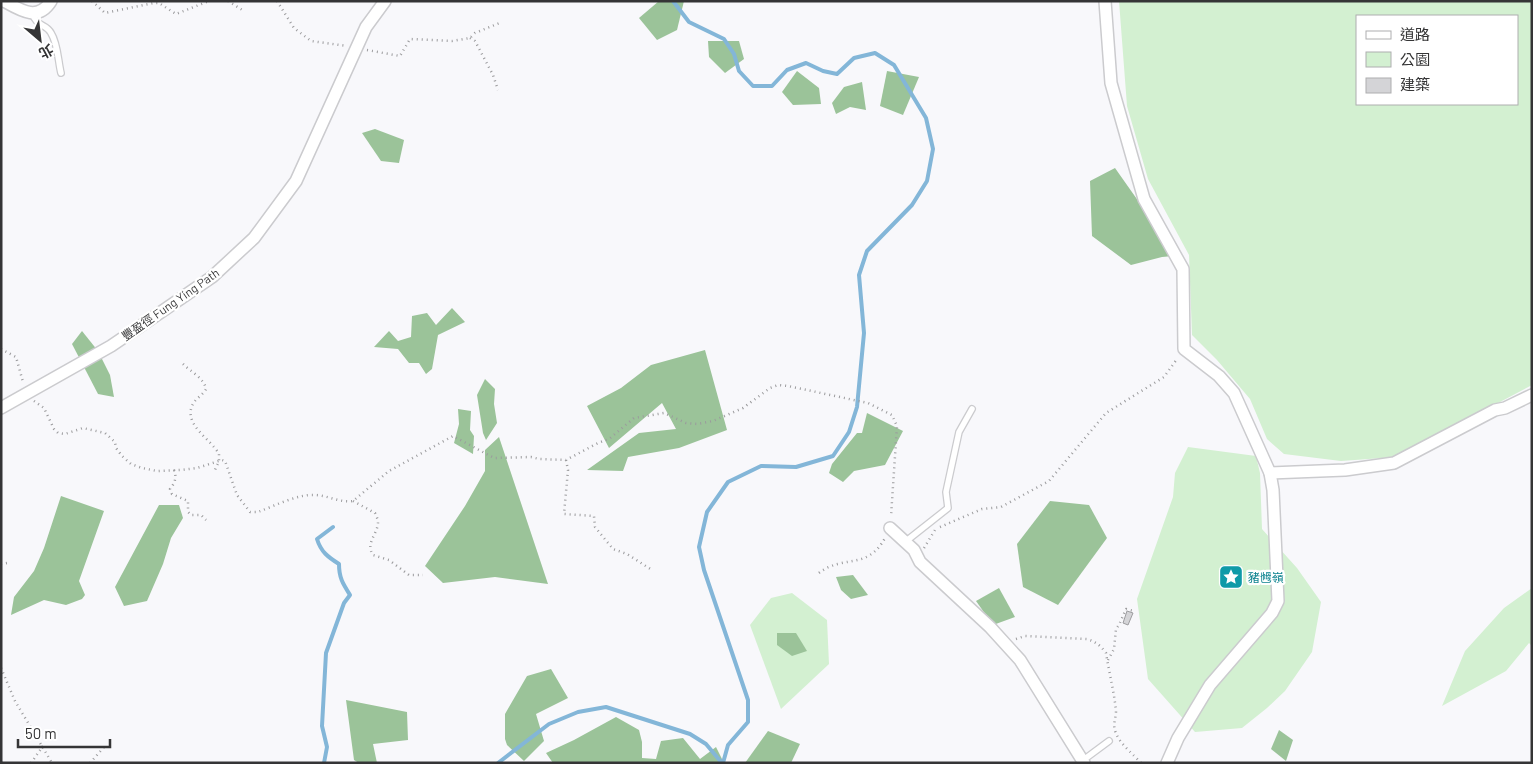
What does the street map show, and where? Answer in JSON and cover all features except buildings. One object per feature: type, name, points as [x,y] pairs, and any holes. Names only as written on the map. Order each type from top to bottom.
[{"type":"street","points":[[4,1],[23,12],[32,13],[47,7],[51,1]]},
{"type":"street","name":"豐盈徑 Fung Ying Path","points":[[1,408],[111,346],[212,277],[254,238],[296,181],[366,27],[384,1]]},
{"type":"street","points":[[1105,1],[1111,83],[1144,199],[1183,270],[1184,349],[1219,376],[1234,394],[1270,473],[1273,490],[1278,601],[1272,613],[1210,685],[1178,738],[1167,763]]},
{"type":"street","points":[[1270,473],[1345,470],[1394,463],[1494,410],[1505,408],[1532,395]]},
{"type":"street","points":[[890,528],[914,550],[920,562],[990,627],[1020,660],[1082,762]]},
{"type":"lane","points":[[32,13],[38,24],[51,31],[61,73]]},
{"type":"lane","points":[[905,542],[948,508],[946,492],[959,432],[972,409]]},
{"type":"lane","points":[[1082,762],[1108,741]]},
{"type":"path","points":[[92,1],[105,13],[159,3],[176,14],[209,1]]},
{"type":"path","points":[[277,1],[294,28],[311,41],[356,48]]},
{"type":"path","points":[[230,2],[244,11]]},
{"type":"path","points":[[364,50],[400,56],[410,39],[452,41],[470,38],[475,33],[502,22]]},
{"type":"path","points":[[470,38],[475,41],[493,75],[498,90]]},
{"type":"path","points":[[1,349],[16,357],[25,390]]},
{"type":"path","points":[[914,550],[918,551],[926,547],[936,529],[982,509],[1001,507],[1049,481],[1106,413],[1164,377],[1184,349]]},
{"type":"path","points":[[183,364],[203,380],[205,384],[206,389],[194,402],[191,415],[197,428],[219,454],[219,461],[214,472]]},
{"type":"path","points":[[34,400],[44,408],[54,429],[58,433],[65,434],[83,428],[105,433],[115,442],[116,448],[122,456],[131,464],[142,468],[157,471],[197,468],[211,462],[225,460],[237,495],[250,512],[258,512],[302,497],[315,495],[346,502],[353,501],[389,471],[453,436],[494,458],[531,457],[566,460],[609,439],[621,431],[634,418],[664,413],[686,423],[697,424],[713,421],[743,408],[770,388],[778,386],[848,398],[868,403],[892,415],[896,423],[890,528],[882,543],[873,554],[862,560],[837,563],[826,567],[819,573]]},
{"type":"path","points":[[566,460],[568,470],[564,514],[594,516],[595,527],[613,549],[627,554],[652,570]]},
{"type":"path","points":[[174,470],[176,474],[174,484],[170,489],[172,494],[188,501],[188,512],[191,515],[201,515],[206,520]]},
{"type":"path","points":[[353,501],[375,513],[378,522],[370,543],[370,550],[373,555],[389,560],[409,576],[423,575]]},
{"type":"path","points":[[1,564],[7,563]]},
{"type":"path","points":[[1107,661],[1114,650],[1116,629],[1120,625],[1126,609],[1134,611]]},
{"type":"path","points":[[1010,637],[1016,639],[1025,636],[1087,639],[1102,647],[1106,653],[1114,700],[1116,714],[1115,732],[1141,763]]},
{"type":"path","points":[[1,668],[16,701],[52,763]]},
{"type":"path","points":[[31,763],[43,745]]},
{"type":"path","points":[[90,763],[106,746]]},
{"type":"green space","points":[[659,1],[684,1],[677,30],[657,40],[639,18]]},
{"type":"green space","points":[[1119,1],[1532,1],[1532,385],[1396,457],[1341,461],[1284,454],[1267,439],[1250,399],[1217,360],[1192,335],[1189,255],[1148,179],[1127,106]]},
{"type":"green space","points":[[708,41],[739,41],[744,59],[725,73],[709,57]]},
{"type":"green space","points":[[797,71],[819,88],[821,104],[793,105],[782,92]]},
{"type":"green space","points":[[887,71],[919,77],[903,115],[880,106]]},
{"type":"green space","points":[[862,82],[866,110],[850,107],[836,114],[832,103],[844,87]]},
{"type":"green space","points":[[375,129],[404,140],[399,163],[381,161],[362,133]]},
{"type":"green space","points":[[1115,168],[1146,212],[1173,256],[1131,265],[1092,236],[1090,181]]},
{"type":"green space","points":[[452,308],[465,322],[438,335],[432,369],[426,374],[419,363],[409,363],[398,349],[374,347],[389,331],[398,341],[411,337],[412,316],[427,313],[436,325]]},
{"type":"green space","points":[[82,331],[98,351],[110,375],[114,397],[98,394],[72,344]]},
{"type":"green space","points":[[705,350],[727,430],[679,448],[628,457],[623,471],[587,470],[639,433],[676,429],[662,403],[609,448],[587,406],[621,388],[651,365]]},
{"type":"green space","points":[[485,379],[495,389],[494,404],[497,423],[486,440],[483,433],[477,395]]},
{"type":"green space","points":[[458,409],[471,411],[470,430],[474,436],[473,454],[454,443],[459,424]]},
{"type":"green space","points":[[867,413],[903,431],[885,465],[854,471],[843,482],[829,473],[832,464],[857,433],[862,433]]},
{"type":"green space","points":[[499,437],[548,584],[495,577],[443,583],[425,566],[465,506],[485,471],[485,450]]},
{"type":"green space","points":[[1188,447],[1256,456],[1260,473],[1262,529],[1297,568],[1321,602],[1312,652],[1285,691],[1242,728],[1195,732],[1148,679],[1137,599],[1173,497],[1175,473]]},
{"type":"green space","points":[[61,496],[104,511],[79,581],[85,595],[82,599],[66,605],[44,600],[11,615],[14,597],[34,571],[44,548]]},
{"type":"green space","points":[[1050,501],[1089,505],[1107,538],[1058,605],[1023,587],[1017,544]]},
{"type":"green space","points":[[159,505],[179,505],[183,518],[171,538],[163,564],[147,601],[124,606],[115,587]]},
{"type":"green space","points":[[853,575],[868,595],[851,599],[841,590],[836,577]]},
{"type":"green space","points":[[999,588],[1015,617],[993,625],[976,601]]},
{"type":"green space","points":[[1532,588],[1532,646],[1529,643],[1506,671],[1442,706],[1465,651],[1504,608]]},
{"type":"green space","points":[[792,593],[827,620],[829,664],[781,709],[750,625],[771,598]]},
{"type":"green space","points":[[777,633],[796,633],[807,651],[792,656],[777,645]]},
{"type":"green space","points":[[551,669],[568,698],[536,714],[544,741],[524,761],[507,745],[505,739],[505,714],[527,676]]},
{"type":"green space","points":[[346,700],[407,712],[408,740],[373,744],[377,763],[359,763],[354,760]]},
{"type":"green space","points":[[616,717],[639,730],[642,742],[642,758],[656,759],[661,741],[683,738],[700,759],[716,747],[724,763],[553,763],[546,753]]},
{"type":"green space","points":[[1279,730],[1293,740],[1286,761],[1271,749]]},
{"type":"green space","points":[[768,731],[800,744],[791,763],[745,763]]},
{"type":"waterway","points":[[673,1],[689,22],[724,39],[734,54],[739,71],[753,86],[772,86],[787,70],[806,63],[823,71],[837,74],[854,58],[875,53],[894,65],[926,118],[933,149],[927,181],[912,205],[867,251],[859,275],[864,333],[857,407],[849,432],[833,456],[796,467],[761,466],[728,482],[707,512],[699,547],[704,570],[748,700],[748,722],[728,745],[723,763]]},
{"type":"waterway","points":[[324,763],[327,747],[322,726],[326,653],[344,603],[350,595],[342,581],[339,564],[325,554],[317,539],[333,527]]},
{"type":"waterway","points":[[498,763],[549,724],[578,712],[606,707],[690,734],[706,744],[722,763]]},
{"type":"place","name":"豬乸嶺","points":[[1231,577]]}]
